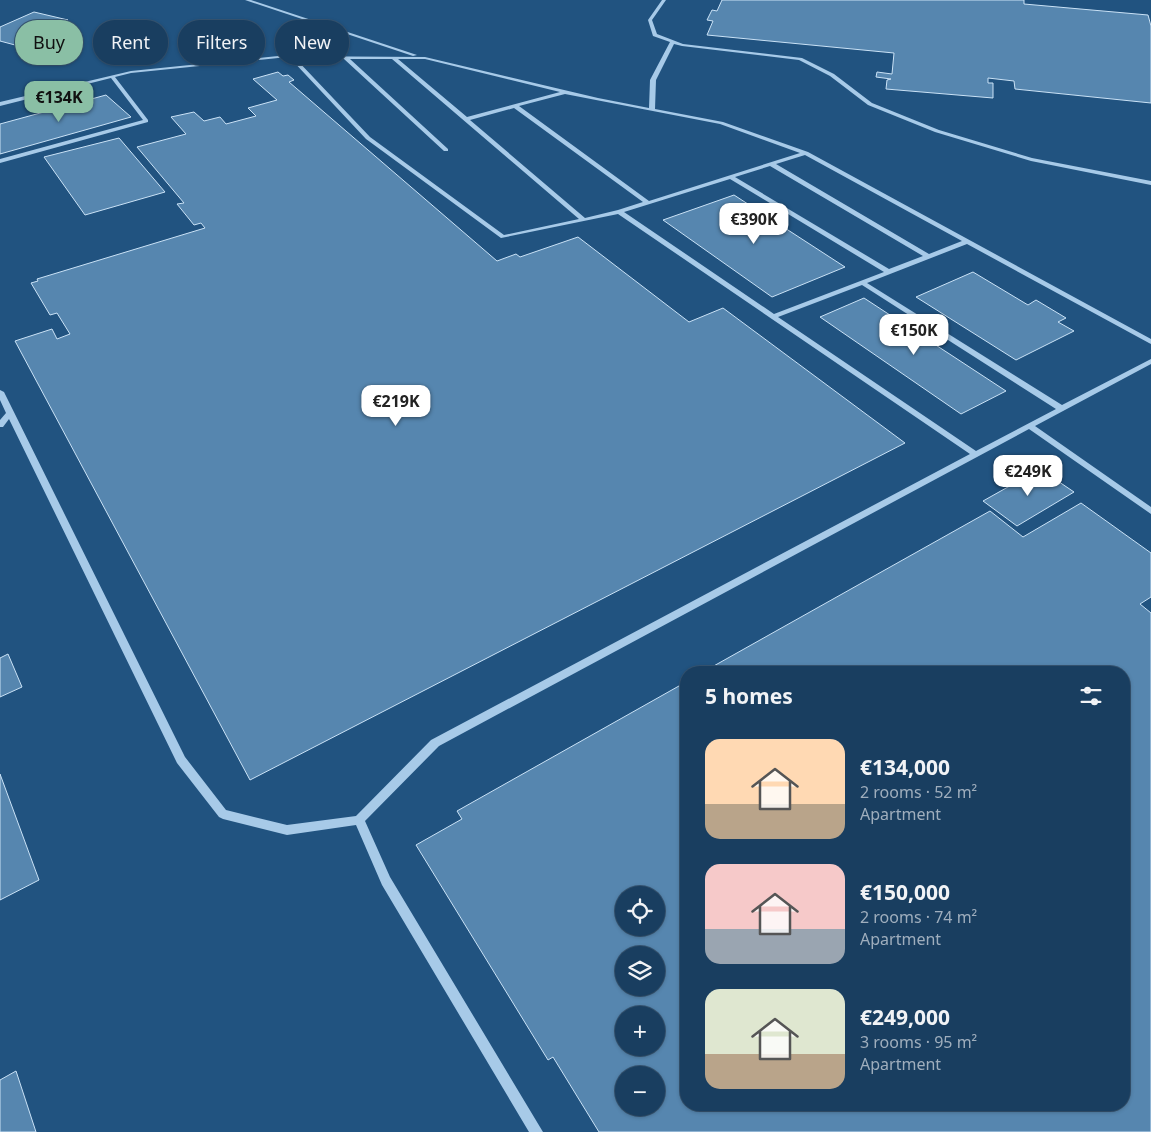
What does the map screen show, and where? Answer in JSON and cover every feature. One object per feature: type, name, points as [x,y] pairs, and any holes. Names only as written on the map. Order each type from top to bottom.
[{"type":"lane","points":[[246,0],[425,58],[566,92],[721,123],[806,153],[1151,342]]},
{"type":"lane","points":[[664,0],[650,20],[655,34],[673,42],[682,45],[800,59],[832,75],[870,104],[937,131],[1030,159],[1151,183]]},
{"type":"lane","points":[[652,110],[653,80],[673,42]]},
{"type":"lane","points":[[0,104],[131,72],[275,58]]},
{"type":"lane","points":[[349,58],[425,58]]},
{"type":"lane","points":[[394,58],[584,220]]},
{"type":"lane","points":[[349,61],[446,150]]},
{"type":"lane","points":[[299,65],[368,138],[503,237],[619,212],[806,153]]},
{"type":"lane","points":[[0,161],[146,121],[112,77]]},
{"type":"lane","points":[[466,119],[566,92]]},
{"type":"lane","points":[[515,106],[648,202]]},
{"type":"lane","points":[[771,164],[929,256]]},
{"type":"lane","points":[[730,176],[889,272]]},
{"type":"lane","points":[[619,212],[976,455]]},
{"type":"lane","points":[[773,317],[968,242]]},
{"type":"lane","points":[[862,282],[1062,409]]},
{"type":"lane","points":[[0,392],[181,760],[223,814],[287,830],[359,820],[436,743],[1151,362]]},
{"type":"lane","points":[[0,425],[10,413]]},
{"type":"lane","points":[[1030,426],[1151,511]]},
{"type":"lane","points":[[359,820],[386,881],[536,1132]]},
{"type":"building","points":[[722,0],[1024,0],[1024,4],[1148,15],[1151,26],[1151,103],[1015,89],[1014,81],[988,78],[988,83],[993,83],[993,98],[886,89],[887,80],[891,79],[876,77],[877,72],[892,74],[894,53],[707,35],[713,21],[707,20],[712,10],[717,11]]},
{"type":"building","points":[[34,12],[68,20],[16,20]]},
{"type":"building","points":[[15,20],[15,45],[0,41],[0,27]]},
{"type":"building","points":[[278,72],[283,76],[288,75],[294,80],[289,82],[497,261],[516,254],[520,257],[578,237],[689,322],[723,308],[905,443],[250,780],[15,341],[52,329],[57,339],[70,334],[57,313],[50,315],[31,283],[38,281],[37,279],[205,228],[201,223],[194,225],[177,204],[184,203],[137,147],[186,134],[171,117],[194,112],[204,121],[220,117],[226,124],[256,116],[248,108],[277,100],[253,79]]},
{"type":"building","points":[[106,95],[131,117],[0,154],[0,124]]},
{"type":"building","points":[[119,138],[165,192],[85,215],[44,157]]},
{"type":"building","points":[[734,195],[845,267],[772,297],[663,220]]},
{"type":"building","points":[[973,272],[1028,305],[1036,300],[1066,318],[1058,322],[1074,331],[1016,360],[916,297]]},
{"type":"building","points":[[864,298],[1006,391],[961,414],[820,317]]},
{"type":"building","points":[[1040,469],[1074,492],[1017,526],[983,501]]},
{"type":"building","points":[[1081,503],[1151,553],[1151,597],[1140,604],[1151,613],[1151,1132],[599,1132],[553,1057],[548,1060],[416,845],[462,819],[457,811],[680,685],[680,1111],[1130,1111],[1130,666],[714,666],[990,511],[1023,537]]},
{"type":"building","points":[[8,654],[22,687],[0,697],[0,658]]},
{"type":"building","points":[[0,774],[39,880],[0,900]]},
{"type":"building","points":[[16,1071],[36,1132],[0,1132],[0,1080]]}]
